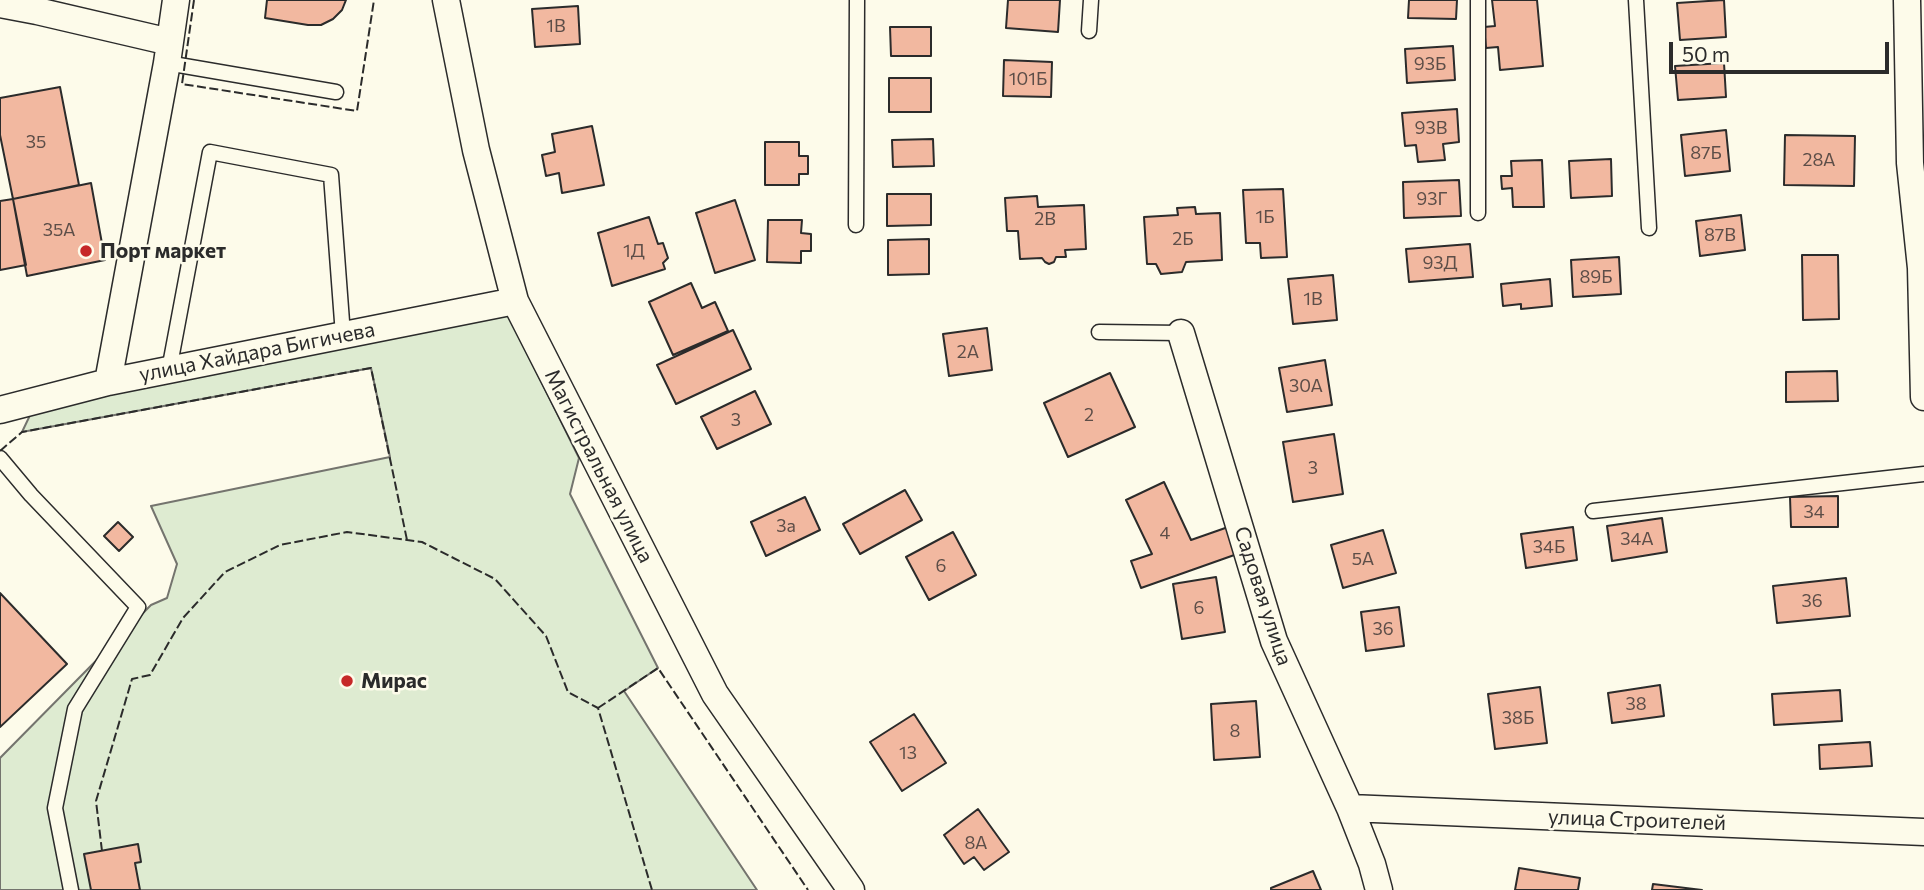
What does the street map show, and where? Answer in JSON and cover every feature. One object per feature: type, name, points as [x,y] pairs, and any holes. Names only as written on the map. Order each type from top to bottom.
[{"type":"street","points":[[108,382],[176,0]]},
{"type":"street","name":"Магистральная улица","points":[[446,0],[475,150],[515,301],[715,694],[851,890]]},
{"type":"street","points":[[1907,0],[1910,163],[1922,267],[1924,397]]},
{"type":"street","points":[[0,4],[38,5],[168,53]]},
{"type":"street","name":"улица Хайдара Бигичева","points":[[0,410],[108,382],[515,301]]},
{"type":"street","name":"Садовая улица","points":[[1181,333],[1274,641],[1350,808],[1372,863],[1379,890]]},
{"type":"street","name":"улица Строителей","points":[[1350,808],[1924,832]]},
{"type":"lane","points":[[856,225],[857,0]]},
{"type":"lane","points":[[1088,31],[1091,0]]},
{"type":"lane","points":[[1478,0],[1478,213]]},
{"type":"lane","points":[[1636,0],[1649,228]]},
{"type":"lane","points":[[168,53],[336,92]]},
{"type":"lane","points":[[169,370],[210,152],[331,175],[343,335]]},
{"type":"lane","points":[[1099,331],[1181,333]]},
{"type":"lane","points":[[0,458],[31,495],[138,607],[75,709],[55,808],[71,890]]},
{"type":"lane","points":[[1593,511],[1924,474]]},
{"type":"green space","name":"Мирас","points":[[506,310],[579,458],[570,494],[658,668],[624,691],[757,890],[0,890],[0,758],[151,605],[167,598],[177,564],[151,506],[390,457],[371,368],[22,432],[33,409]]},
{"type":"building","points":[[267,0],[346,0],[342,10],[333,19],[321,25],[308,25],[265,18]]},
{"type":"building","points":[[1008,0],[1060,0],[1058,32],[1006,28]]},
{"type":"building","points":[[1409,0],[1457,0],[1456,19],[1408,18]]},
{"type":"building","points":[[1492,0],[1537,0],[1543,66],[1500,70],[1498,47],[1486,48],[1484,27],[1495,26]]},
{"type":"building","points":[[1724,0],[1726,37],[1680,40],[1677,3]]},
{"type":"building","points":[[578,6],[580,44],[535,47],[532,9]]},
{"type":"building","points":[[890,27],[931,27],[931,56],[891,56]]},
{"type":"building","points":[[1453,46],[1455,80],[1407,83],[1405,49]]},
{"type":"building","points":[[1004,60],[1052,62],[1051,97],[1003,96]]},
{"type":"building","points":[[1724,63],[1726,97],[1678,100],[1675,66]]},
{"type":"building","points":[[889,78],[931,78],[931,112],[889,112]]},
{"type":"building","points":[[60,87],[79,185],[13,199],[0,135],[0,98]]},
{"type":"building","points":[[1457,109],[1459,142],[1443,144],[1445,160],[1418,162],[1416,145],[1405,146],[1402,113]]},
{"type":"building","points":[[592,126],[604,185],[562,193],[559,173],[546,176],[542,155],[555,152],[552,134]]},
{"type":"building","points":[[1726,130],[1730,171],[1685,176],[1681,135]]},
{"type":"building","points":[[1785,135],[1855,136],[1854,186],[1784,185]]},
{"type":"building","points":[[933,139],[934,166],[893,167],[892,140]]},
{"type":"building","points":[[765,142],[799,142],[799,156],[808,156],[808,174],[799,174],[799,185],[765,185]]},
{"type":"building","points":[[1611,159],[1612,196],[1571,198],[1569,161]]},
{"type":"building","points":[[1542,160],[1544,207],[1513,207],[1512,188],[1502,189],[1501,176],[1512,176],[1511,161]]},
{"type":"building","points":[[1459,180],[1461,216],[1404,218],[1403,182]]},
{"type":"building","points":[[91,183],[105,260],[27,276],[13,199]]},
{"type":"building","points":[[1283,189],[1287,257],[1261,258],[1260,243],[1246,243],[1243,190]]},
{"type":"building","points":[[887,194],[931,194],[931,225],[887,226]]},
{"type":"building","points":[[1037,196],[1038,207],[1084,205],[1086,249],[1065,250],[1066,257],[1056,257],[1054,262],[1049,264],[1042,258],[1020,259],[1018,231],[1007,231],[1005,198]]},
{"type":"building","points":[[13,199],[26,265],[0,270],[0,201]]},
{"type":"building","points":[[735,200],[755,260],[715,273],[696,213]]},
{"type":"building","points":[[1195,207],[1196,214],[1220,213],[1222,260],[1186,262],[1182,272],[1161,274],[1156,264],[1147,264],[1144,217],[1178,215],[1177,208]]},
{"type":"building","points":[[1741,215],[1745,250],[1700,256],[1696,221]]},
{"type":"building","points":[[649,217],[658,244],[663,243],[668,258],[663,263],[665,269],[612,286],[598,233]]},
{"type":"building","points":[[768,220],[802,220],[801,233],[811,234],[811,251],[801,251],[801,263],[767,262]]},
{"type":"building","points":[[929,239],[929,274],[888,275],[888,240]]},
{"type":"building","points":[[1470,244],[1473,277],[1409,282],[1406,249]]},
{"type":"building","points":[[1802,255],[1838,255],[1839,319],[1803,320]]},
{"type":"building","points":[[1619,257],[1621,294],[1573,297],[1571,260]]},
{"type":"building","points":[[1333,275],[1337,320],[1293,324],[1288,279]]},
{"type":"building","points":[[1550,279],[1552,306],[1521,309],[1521,304],[1503,306],[1501,284]]},
{"type":"building","points":[[691,283],[702,308],[715,302],[728,331],[673,355],[649,302]]},
{"type":"building","points":[[987,328],[992,370],[949,376],[943,334]]},
{"type":"building","points":[[733,330],[751,369],[676,404],[657,365]]},
{"type":"building","points":[[1325,360],[1332,405],[1287,412],[1279,368]]},
{"type":"building","points":[[1837,371],[1838,401],[1786,402],[1786,372]]},
{"type":"building","points":[[1110,373],[1135,427],[1068,457],[1044,403]]},
{"type":"building","points":[[755,391],[771,424],[717,449],[701,417]]},
{"type":"building","points":[[1334,434],[1343,494],[1293,502],[1283,442]]},
{"type":"building","points":[[1164,482],[1191,540],[1231,526],[1240,553],[1141,588],[1131,561],[1152,554],[1126,500]]},
{"type":"building","points":[[905,490],[922,520],[860,554],[843,524]]},
{"type":"building","points":[[1838,496],[1838,527],[1791,527],[1790,497]]},
{"type":"building","points":[[805,497],[820,530],[766,556],[751,522]]},
{"type":"building","points":[[1662,518],[1667,552],[1612,561],[1607,526]]},
{"type":"building","points":[[118,522],[133,537],[119,551],[104,536]]},
{"type":"building","points":[[1573,527],[1577,560],[1526,568],[1521,534]]},
{"type":"building","points":[[1383,530],[1396,573],[1343,588],[1331,545]]},
{"type":"building","points":[[953,532],[976,575],[929,600],[906,557]]},
{"type":"building","points":[[1216,577],[1225,632],[1182,639],[1173,584]]},
{"type":"building","points":[[1846,578],[1850,616],[1777,623],[1773,586]]},
{"type":"building","points":[[0,593],[67,664],[0,727]]},
{"type":"building","points":[[1399,607],[1404,646],[1366,651],[1361,612]]},
{"type":"building","points":[[1660,685],[1664,716],[1612,723],[1608,693]]},
{"type":"building","points":[[1540,687],[1547,743],[1495,749],[1488,694]]},
{"type":"building","points":[[1840,690],[1842,721],[1774,725],[1772,694]]},
{"type":"building","points":[[1256,701],[1260,757],[1214,760],[1211,704]]},
{"type":"building","points":[[914,714],[946,763],[902,791],[870,742]]},
{"type":"building","points":[[1870,742],[1872,766],[1820,769],[1819,745]]},
{"type":"building","points":[[978,809],[1009,852],[984,870],[974,857],[964,864],[944,835]]},
{"type":"building","points":[[138,844],[141,862],[135,863],[140,890],[91,890],[84,854]]},
{"type":"building","points":[[1519,868],[1580,878],[1578,890],[1515,890]]},
{"type":"building","points":[[1313,871],[1321,890],[1271,890],[1271,888]]},
{"type":"building","points":[[1653,884],[1702,890],[1652,890]]},
{"type":"fence","points":[[194,0],[182,84],[357,111],[374,0]]},
{"type":"fence","points":[[0,451],[22,432],[371,368],[407,540]]},
{"type":"fence","points":[[102,851],[96,801],[132,679],[150,675],[183,618],[225,572],[280,545],[347,532],[422,542],[495,579],[546,636],[568,692],[598,708],[652,890]]},
{"type":"fence","points":[[598,708],[658,668],[808,890]]},
{"type":"place","name":"Порт маркет","points":[[86,251]]},
{"type":"place","name":"Мирас","points":[[347,681]]}]
